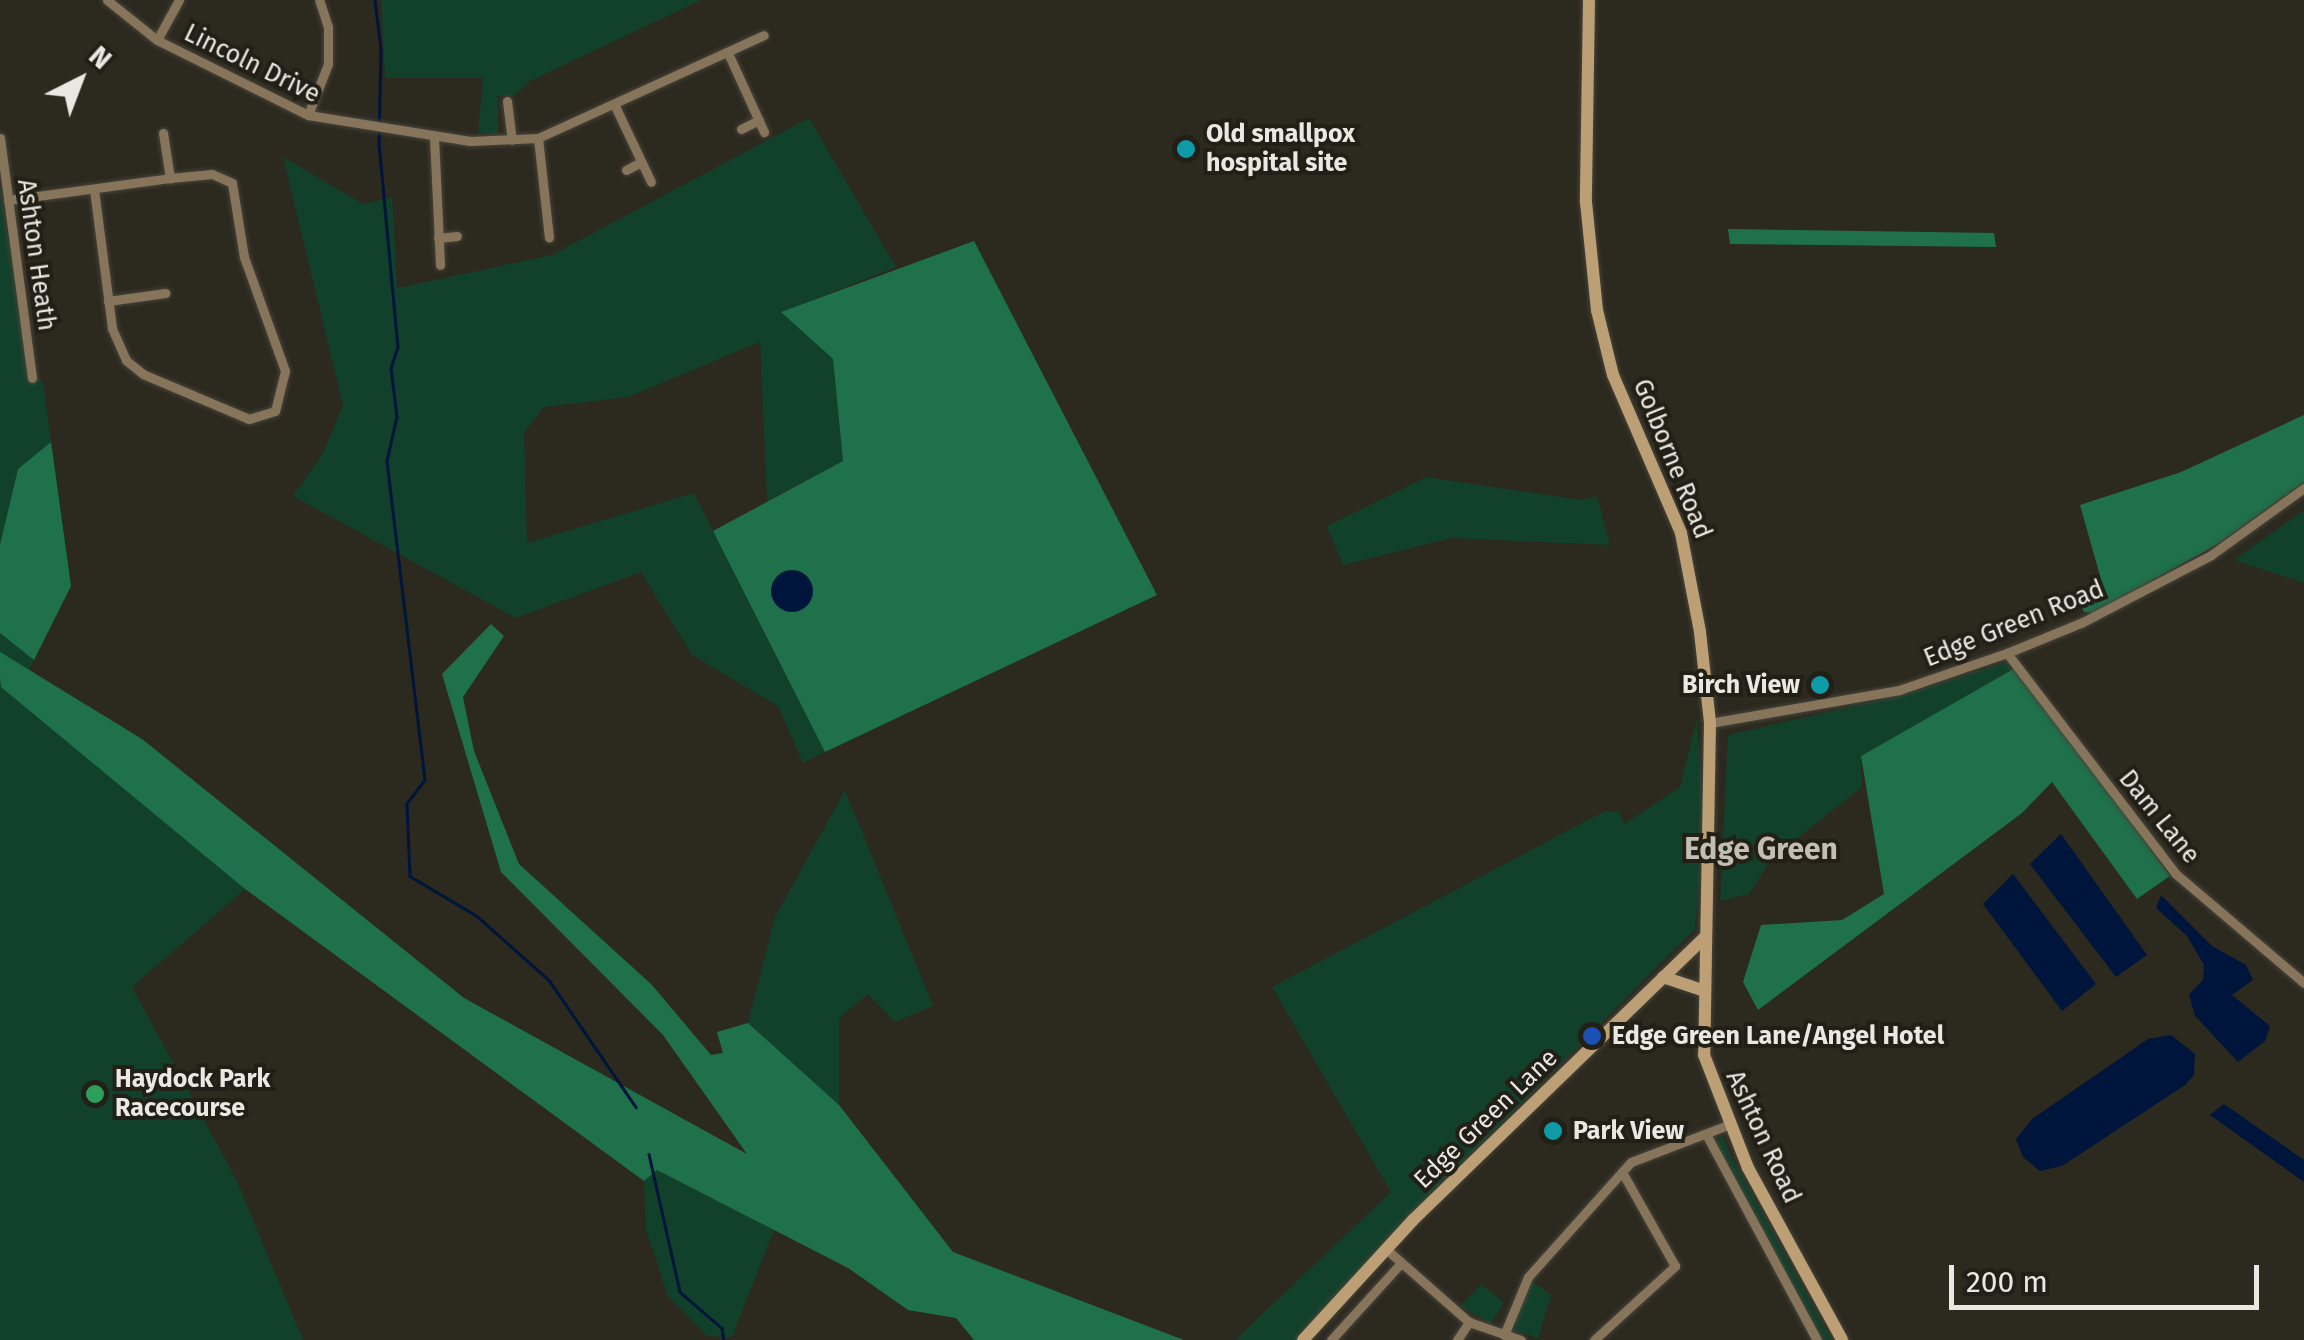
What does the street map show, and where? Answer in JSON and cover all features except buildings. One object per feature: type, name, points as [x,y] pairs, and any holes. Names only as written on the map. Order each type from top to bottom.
[{"type":"main road","name":"Golborne Road","points":[[1589,0],[1586,221],[1597,310],[1614,375],[1689,558],[1710,723],[1705,937]]},
{"type":"main road","name":"Edge Green Lane","points":[[1303,1340],[1386,1249],[1705,937]]},
{"type":"main road","name":"Ashton Road","points":[[1705,937],[1704,1056],[1728,1125],[1842,1340]]},
{"type":"main road","points":[[1663,977],[1702,990]]},
{"type":"street","name":"Lincoln Drive","points":[[107,0],[158,40],[308,115],[379,131],[434,136],[538,138],[764,35]]},
{"type":"street","points":[[158,40],[179,0]]},
{"type":"street","points":[[308,115],[328,64],[328,27],[319,0]]},
{"type":"street","points":[[728,53],[764,132]]},
{"type":"street","points":[[506,101],[512,140]]},
{"type":"street","points":[[614,104],[651,182]]},
{"type":"street","points":[[741,130],[759,120]]},
{"type":"street","points":[[163,133],[170,178]]},
{"type":"street","points":[[434,136],[440,265]]},
{"type":"street","name":"Ashton Heath","points":[[0,138],[32,378]]},
{"type":"street","points":[[538,138],[549,237]]},
{"type":"street","points":[[626,170],[641,162]]},
{"type":"street","points":[[8,200],[94,188],[170,178],[212,174],[232,183],[244,257],[285,371],[282,401],[261,419],[249,419],[144,374],[116,344],[94,188]]},
{"type":"street","points":[[530,193],[544,192]]},
{"type":"street","points":[[438,238],[457,236]]},
{"type":"street","points":[[108,301],[165,293]]},
{"type":"street","name":"Edge Green Road","points":[[1710,723],[1899,690],[2007,653],[2083,622],[2211,555],[2304,488]]},
{"type":"street","name":"Dam Lane","points":[[2007,653],[2176,874],[2304,983]]},
{"type":"street","points":[[1504,1335],[1528,1277],[1622,1172],[1641,1156],[1728,1125]]},
{"type":"street","name":"Ashton Road","points":[[1706,1134],[1817,1340]]},
{"type":"street","points":[[1594,1340],[1675,1266],[1622,1172]]},
{"type":"street","points":[[1386,1249],[1469,1322],[1521,1340]]},
{"type":"street","points":[[1331,1340],[1402,1262]]},
{"type":"street","points":[[1457,1340],[1469,1322]]},
{"type":"green space","points":[[381,0],[701,0],[528,82],[514,96],[498,96],[498,134],[478,133],[483,78],[385,78]]},
{"type":"green space","points":[[809,118],[896,267],[782,312],[833,359],[843,461],[767,501],[760,342],[628,397],[544,407],[524,433],[527,543],[694,493],[825,752],[803,763],[778,706],[692,655],[641,572],[516,618],[293,496],[323,453],[343,405],[283,157],[363,204],[392,197],[397,288],[552,255]]},
{"type":"green space","name":"Haydock Park Racecourse","points":[[0,185],[27,363],[43,383],[71,586],[16,696],[245,889],[132,987],[236,1179],[303,1340],[0,1340]]},
{"type":"green space","points":[[1728,229],[1994,233],[1996,247],[1730,244]]},
{"type":"green space","points":[[974,241],[1157,595],[825,752],[713,531],[843,461],[833,359],[781,312]]},
{"type":"green space","points":[[2304,415],[2304,482],[2218,544],[2093,613],[2084,612],[2078,599],[2104,590],[2080,505],[2181,472]]},
{"type":"green space","points":[[51,442],[71,586],[34,660],[0,633],[0,545],[18,469]]},
{"type":"green space","points":[[1427,477],[1580,500],[1597,496],[1610,545],[1451,538],[1343,565],[1327,526]]},
{"type":"green space","points":[[2304,510],[2304,583],[2234,560]]},
{"type":"green space","points":[[491,624],[504,636],[463,697],[474,751],[519,864],[652,985],[711,1055],[723,1053],[717,1032],[748,1023],[839,1105],[953,1252],[1184,1340],[974,1340],[956,1318],[908,1310],[848,1268],[657,1170],[644,1181],[245,889],[1,687],[0,652],[142,739],[464,998],[747,1154],[663,1035],[501,872],[442,674]]},
{"type":"green space","points":[[2007,662],[2017,667],[1861,756],[1862,787],[1771,859],[1749,894],[1720,901],[1728,735],[1905,694]]},
{"type":"green space","points":[[2017,667],[2170,876],[2137,899],[2052,782],[2022,813],[1758,1010],[1743,982],[1761,925],[1842,920],[1884,894],[1861,756]]},
{"type":"green space","points":[[1697,718],[1705,821],[1695,929],[1385,1241],[1297,1340],[1235,1340],[1391,1192],[1272,987],[1605,811],[1619,812],[1624,824],[1680,787]]},
{"type":"green space","points":[[845,790],[933,1006],[895,1022],[868,994],[839,1018],[839,1105],[748,1023],[775,917]]},
{"type":"green space","points":[[1722,1135],[1832,1340],[1821,1340],[1715,1143]]},
{"type":"green space","points":[[657,1170],[774,1230],[732,1337],[707,1336],[668,1296],[646,1229],[644,1181]]},
{"type":"green space","points":[[1531,1280],[1551,1295],[1538,1338],[1512,1330]]},
{"type":"green space","points":[[1481,1284],[1504,1303],[1491,1324],[1460,1306]]},
{"type":"water","points":[[792,570],[807,576],[813,591],[807,606],[792,612],[777,606],[771,591],[777,576]]},
{"type":"water","points":[[2061,834],[2147,955],[2116,977],[2030,864]]},
{"type":"water","points":[[2013,874],[2096,984],[2062,1011],[1983,904]]},
{"type":"water","points":[[2161,895],[2212,946],[2246,965],[2253,980],[2232,995],[2270,1026],[2265,1041],[2238,1062],[2195,1016],[2189,994],[2203,980],[2204,965],[2187,936],[2156,908]]},
{"type":"water","points":[[2171,1035],[2195,1054],[2194,1075],[2185,1085],[2062,1166],[2040,1171],[2023,1157],[2016,1139],[2032,1119],[2148,1039]]},
{"type":"water","points":[[2224,1104],[2304,1160],[2304,1182],[2210,1115]]},
{"type":"waterway","points":[[375,0],[381,49],[379,143],[398,347],[391,368],[397,417],[387,461],[425,780],[407,804],[410,876],[477,916],[549,980],[636,1107]]},
{"type":"waterway","points":[[649,1154],[680,1292],[722,1328],[724,1340]]},
{"type":"place","name":"Old smallpox hospital site","points":[[1186,149]]},
{"type":"place","name":"Birch View","points":[[1820,685]]},
{"type":"place","name":"Edge Green Lane/Angel Hotel","points":[[1592,1036]]},
{"type":"place","name":"Haydock Park Racecourse","points":[[95,1094]]},
{"type":"place","name":"Park View","points":[[1553,1131]]},
{"type":"district","name":"Edge Green","points":[[1761,849]]}]
